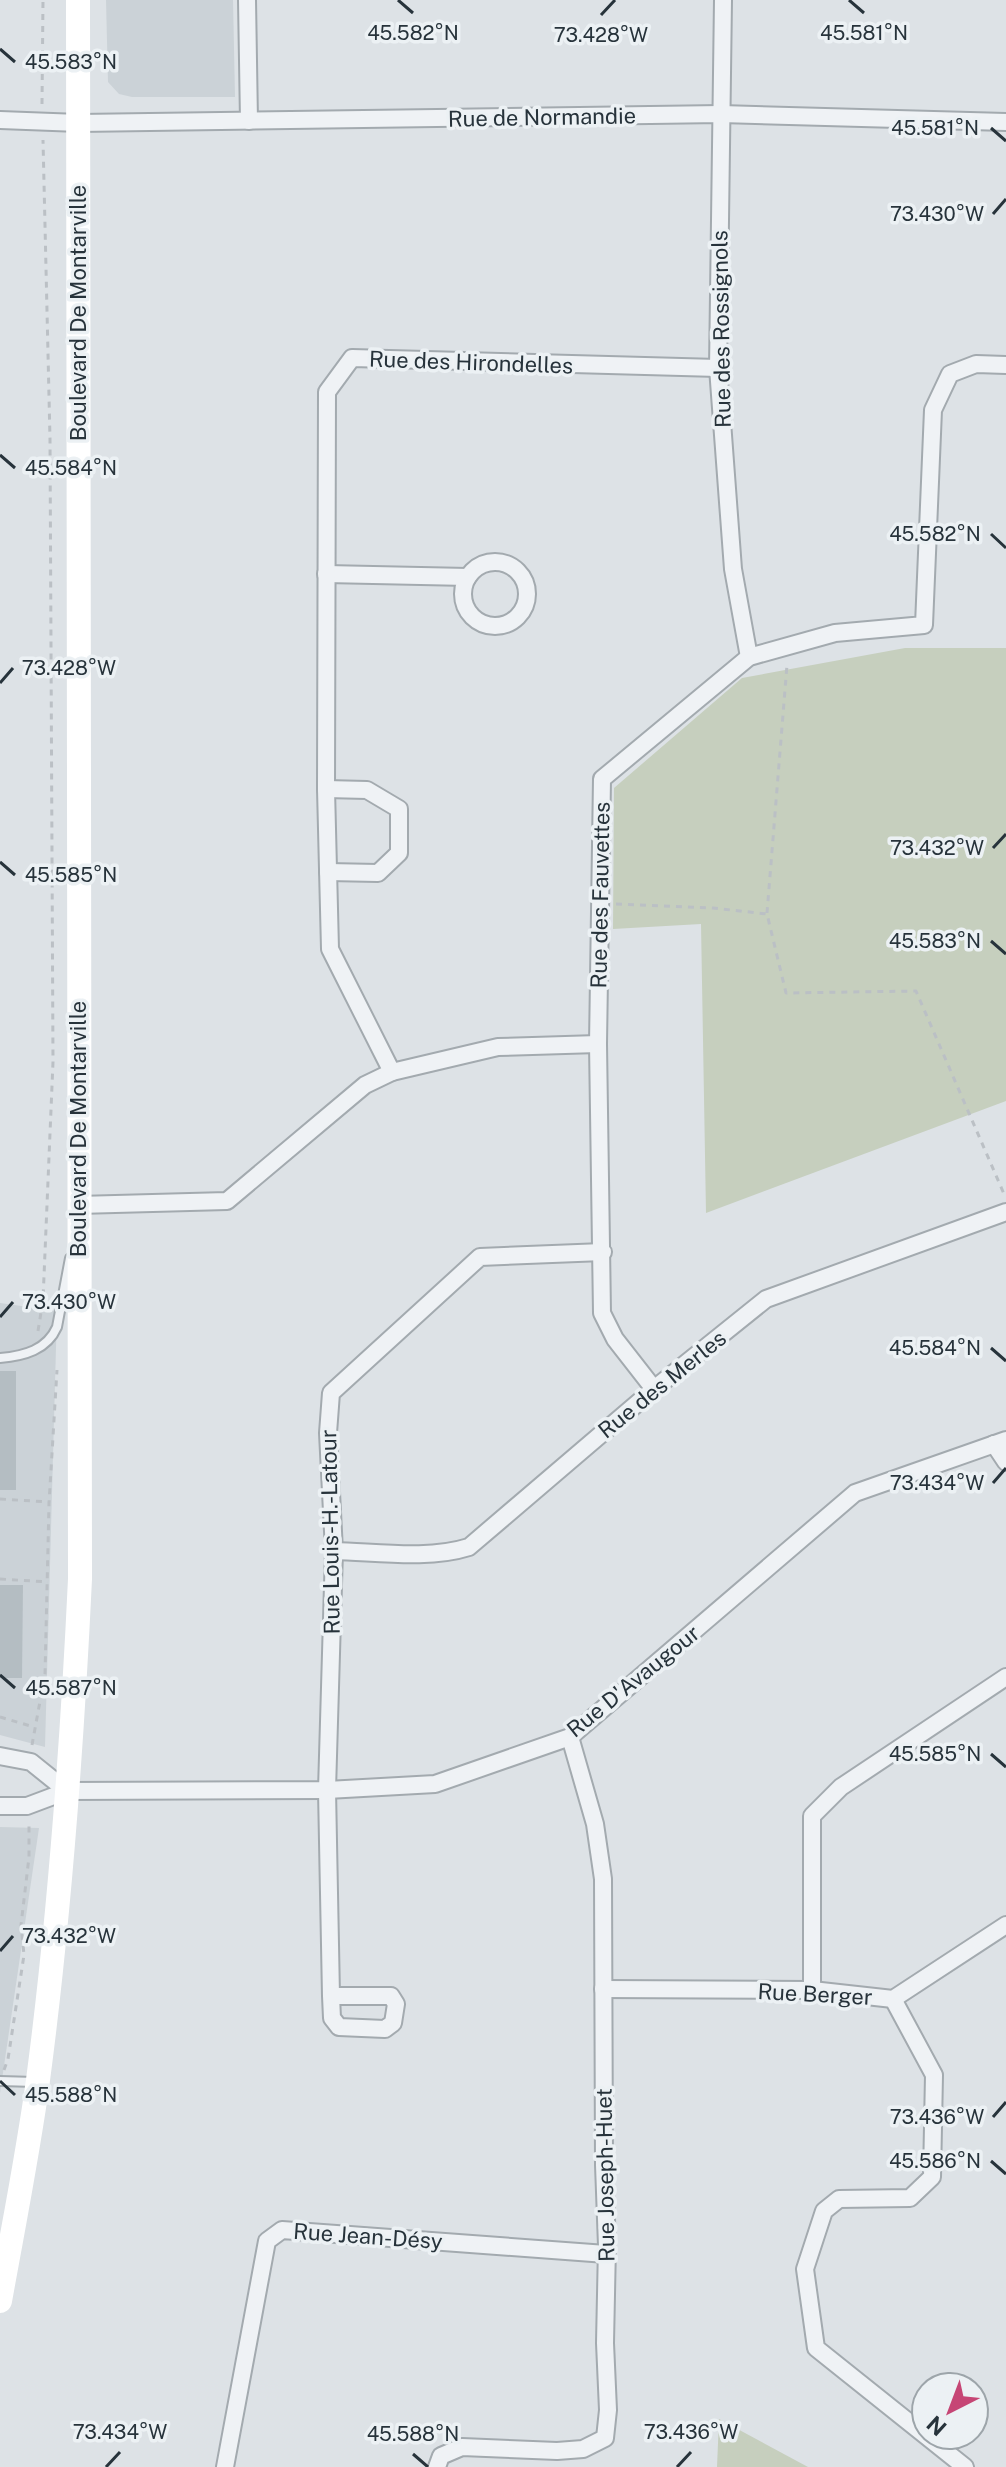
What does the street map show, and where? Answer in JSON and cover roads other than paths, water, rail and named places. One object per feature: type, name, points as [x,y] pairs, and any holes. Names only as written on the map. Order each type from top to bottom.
[{"type":"street","name":"Boulevard De Montarville","points":[[0,2301],[37,2082],[66,1825],[80,1579],[78,0]]},
{"type":"street","points":[[247,0],[249,121]]},
{"type":"street","name":"Rue des Rossignols","points":[[723,0],[718,368],[733,569],[749,657]]},
{"type":"street","name":"Rue de Normandie","points":[[0,120],[79,123],[721,114],[1006,122]]},
{"type":"street","name":"Rue des Hirondelles","points":[[392,1072],[330,949],[326,789],[327,392],[352,358],[718,368]]},
{"type":"street","name":"Rue des Fauvettes","points":[[654,1389],[621,1348],[602,1313],[598,1044],[602,779],[749,657],[835,633],[924,625],[933,410],[950,374],[976,364],[1006,365]]},
{"type":"street","points":[[326,574],[468,577]]},
{"type":"street","points":[[326,789],[367,790],[399,809],[399,853],[378,873],[328,872]]},
{"type":"street","points":[[78,1205],[227,1201],[365,1085],[392,1072],[498,1047],[598,1044]]},
{"type":"street","name":"Rue des Merles","points":[[334,1551],[454,1552],[469,1547],[654,1389],[766,1299],[1006,1212]]},
{"type":"street","name":"Rue Louis-H.-Latour","points":[[331,1996],[327,1790],[334,1551],[328,1433],[331,1393],[480,1257],[603,1252]]},
{"type":"street","points":[[1000,1442],[1006,1462]]},
{"type":"street","name":"Rue D'Avaugour","points":[[0,1806],[27,1806],[67,1791],[327,1790],[435,1784],[570,1737],[855,1493],[1000,1442]]},
{"type":"street","points":[[812,1990],[812,1816],[841,1787],[1006,1677]]},
{"type":"street","name":"Rue Joseph-Huet","points":[[437,2467],[441,2456],[462,2447],[557,2451],[583,2449],[605,2438],[608,2410],[603,1879],[595,1824],[570,1737]]},
{"type":"street","points":[[0,1756],[31,1762],[67,1791]]},
{"type":"street","name":"Rue Berger","points":[[603,1989],[812,1990],[893,1999],[1006,1925]]},
{"type":"street","points":[[893,1999],[934,2075],[932,2177],[910,2198],[839,2199],[824,2211],[805,2269],[816,2348],[965,2467]]},
{"type":"street","name":"Rue Jean-Désy","points":[[225,2467],[267,2241],[282,2230],[606,2254]]},
{"type":"lane","points":[[0,1358],[28,1353],[47,1344],[53,1336],[78,1234]]},
{"type":"lane","points":[[0,2081],[37,2082]]}]
